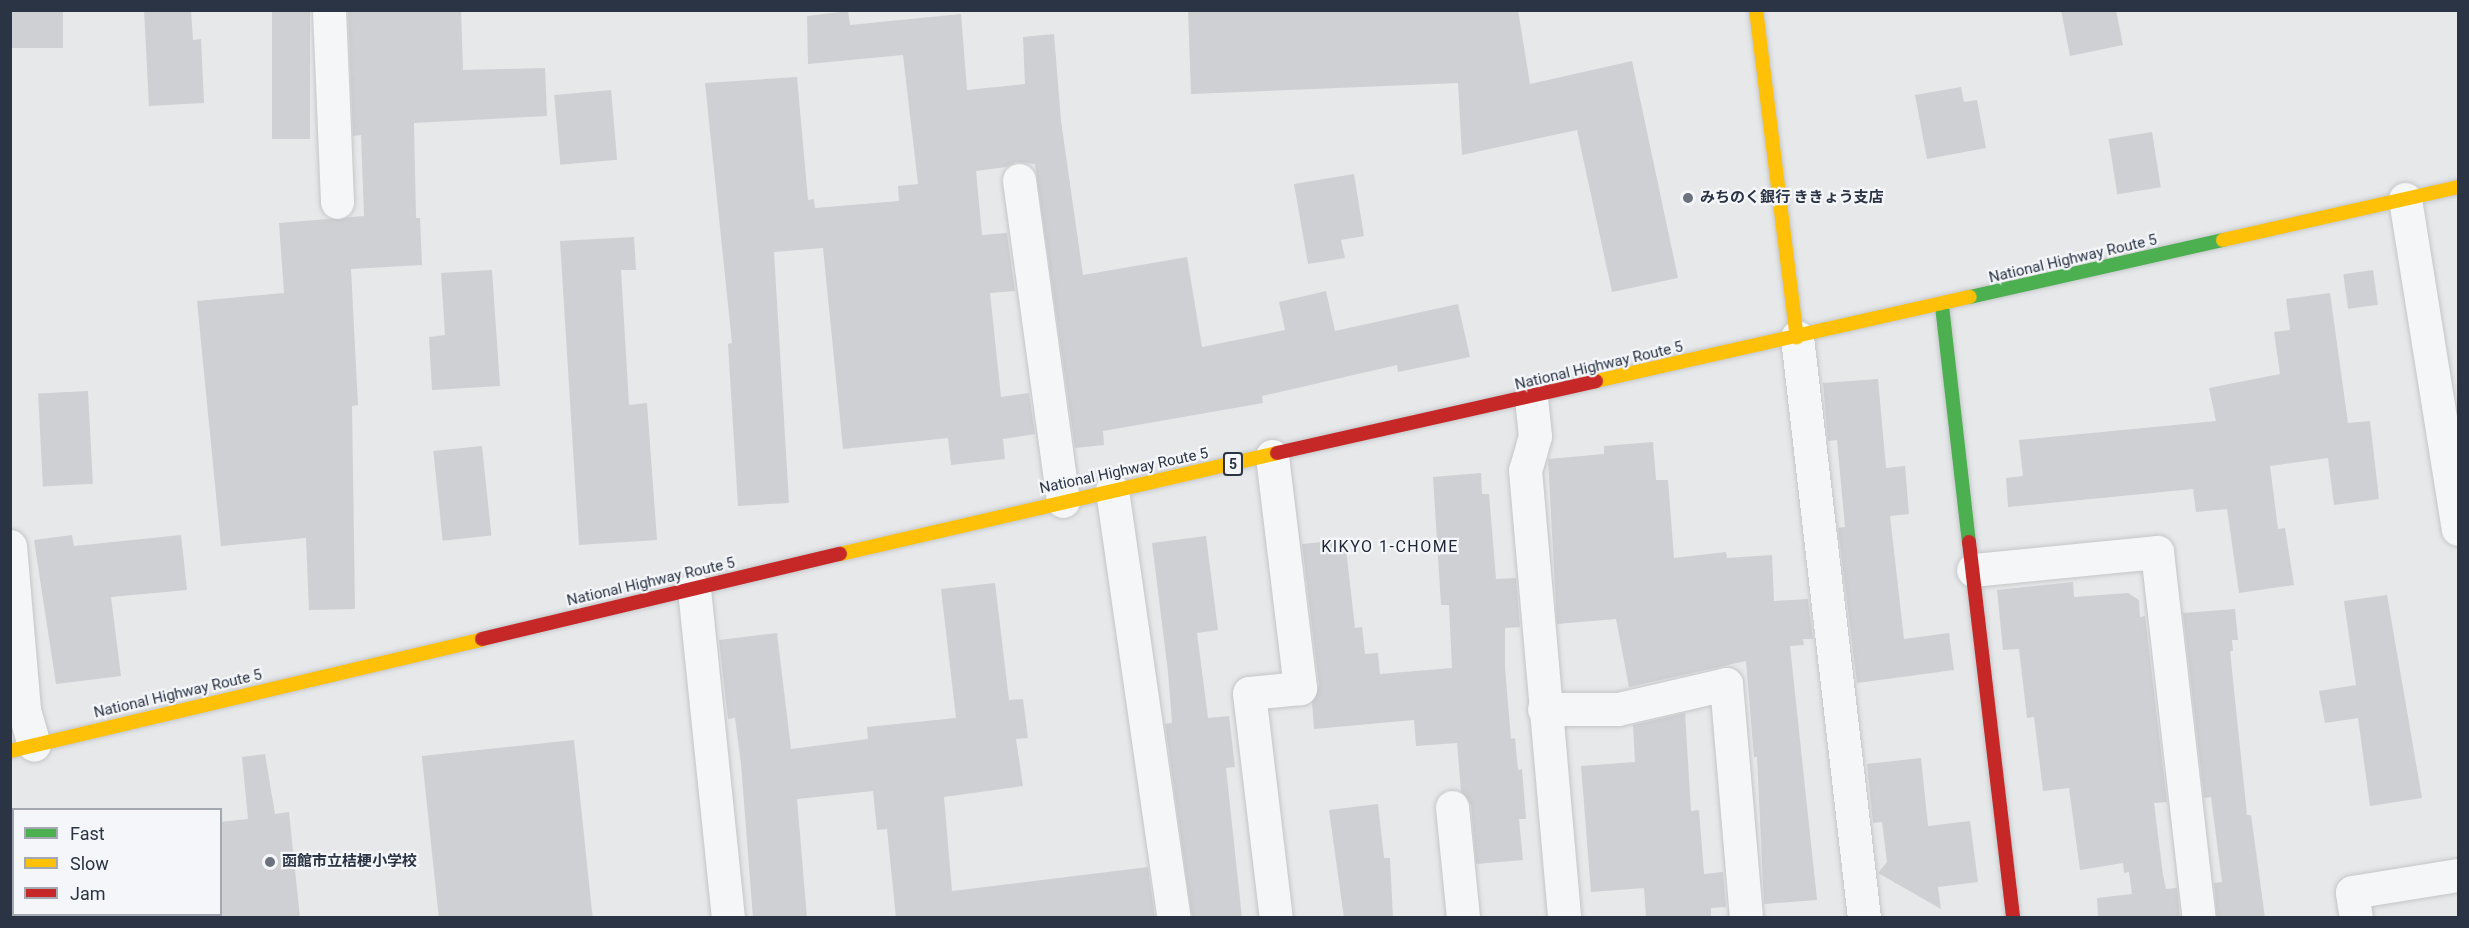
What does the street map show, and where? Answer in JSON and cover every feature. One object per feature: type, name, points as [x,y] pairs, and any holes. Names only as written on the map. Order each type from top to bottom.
[{"type":"main road","points":[[1756,10],[1797,337]]},
{"type":"main road","name":"National Highway Route 5","points":[[22,748],[1063,501],[1942,306],[2458,187]]},
{"type":"main road","points":[[1942,306],[2013,918]]},
{"type":"street","points":[[329,10],[338,202]]},
{"type":"street","points":[[1019,180],[1063,501]]},
{"type":"street","points":[[2405,199],[2458,529]]},
{"type":"street","points":[[1797,337],[1864,918]]},
{"type":"street","points":[[1531,398],[1535,436],[1525,470],[1564,918]]},
{"type":"street","points":[[1272,456],[1300,688],[1249,693],[1276,918]]},
{"type":"street","points":[[1112,490],[1174,918]]},
{"type":"street","points":[[10,546],[24,710],[22,748]]},
{"type":"street","points":[[1973,570],[2157,552],[2199,918]]},
{"type":"street","points":[[694,589],[728,918]]},
{"type":"street","points":[[1544,709],[1618,709],[1726,684],[1746,918]]},
{"type":"street","points":[[1452,807],[1463,918]]},
{"type":"street","points":[[2356,918],[2352,892],[2458,875]]},
{"type":"building","points":[[10,10],[63,10],[63,48],[10,48]]},
{"type":"building","points":[[144,10],[191,10],[193,40],[201,39],[204,103],[149,106]]},
{"type":"building","points":[[272,10],[310,10],[310,139],[272,139]]},
{"type":"building","points":[[348,10],[461,10],[463,70],[545,68],[547,116],[414,123],[416,218],[420,218],[422,265],[351,269],[358,405],[352,406],[355,609],[309,610],[306,538],[221,546],[197,301],[284,293],[279,223],[364,216],[361,135],[353,136]]},
{"type":"building","points":[[1188,10],[1518,10],[1530,84],[1632,61],[1678,278],[1612,292],[1577,130],[1462,155],[1458,83],[1191,94]]},
{"type":"building","points":[[2061,10],[2116,10],[2123,45],[2070,56]]},
{"type":"building","points":[[848,11],[850,25],[961,14],[967,90],[1025,84],[1023,37],[1054,34],[1061,121],[1083,275],[1187,257],[1202,347],[1285,330],[1279,302],[1326,291],[1335,331],[1458,304],[1470,357],[1398,372],[1397,365],[1262,396],[1263,403],[1103,431],[1104,445],[1075,448],[1035,164],[1016,162],[1006,167],[976,171],[982,235],[1007,233],[1015,291],[990,293],[1001,397],[1029,393],[1035,434],[1003,439],[1005,459],[951,465],[948,438],[843,449],[823,248],[774,252],[789,503],[738,506],[728,344],[732,343],[705,83],[797,77],[808,200],[814,199],[815,208],[899,201],[898,186],[918,184],[903,55],[808,64],[807,16]]},
{"type":"building","points":[[1961,87],[1964,102],[1977,100],[1986,148],[1927,159],[1915,95]]},
{"type":"building","points":[[611,90],[617,160],[560,165],[554,95]]},
{"type":"building","points":[[2152,132],[2161,187],[2117,194],[2109,139]]},
{"type":"building","points":[[1354,174],[1364,236],[1341,240],[1345,258],[1308,264],[1294,184]]},
{"type":"building","points":[[634,237],[636,270],[621,270],[629,405],[647,403],[657,540],[579,545],[560,241]]},
{"type":"building","points":[[492,270],[500,386],[432,390],[429,337],[445,335],[441,273]]},
{"type":"building","points":[[2373,270],[2378,305],[2348,309],[2343,274]]},
{"type":"building","points":[[2330,293],[2348,423],[2370,421],[2379,499],[2334,505],[2328,458],[2270,466],[2278,529],[2285,528],[2294,585],[2239,593],[2227,509],[2196,512],[2193,489],[2008,507],[2006,478],[2023,476],[2019,440],[2216,421],[2209,388],[2280,374],[2274,332],[2290,330],[2286,299]]},
{"type":"building","points":[[1878,379],[1886,468],[1905,466],[1909,514],[1890,516],[1904,639],[1949,633],[1954,670],[1857,683],[1838,528],[1845,527],[1837,440],[1828,441],[1823,383]]},
{"type":"building","points":[[88,391],[93,484],[43,486],[38,394]]},
{"type":"building","points":[[1653,442],[1656,480],[1668,480],[1674,558],[1726,552],[1727,558],[1772,555],[1774,601],[1808,599],[1813,639],[1803,639],[1804,645],[1790,646],[1817,900],[1764,904],[1757,757],[1754,757],[1746,661],[1629,687],[1616,619],[1557,624],[1548,459],[1604,454],[1604,446]]},
{"type":"building","points":[[482,446],[491,536],[443,541],[433,451]]},
{"type":"building","points":[[1481,473],[1482,494],[1489,494],[1496,579],[1516,578],[1520,627],[1505,628],[1505,668],[1511,739],[1515,738],[1518,770],[1522,769],[1526,819],[1519,819],[1523,860],[1476,864],[1471,805],[1461,791],[1457,743],[1416,746],[1414,720],[1314,729],[1312,702],[1319,686],[1302,544],[1345,540],[1355,628],[1362,627],[1365,654],[1378,653],[1380,674],[1452,668],[1449,605],[1441,605],[1433,477]]},
{"type":"building","points":[[72,535],[74,546],[181,535],[187,590],[111,597],[121,676],[56,684],[34,540]]},
{"type":"building","points":[[1206,536],[1218,630],[1197,633],[1208,718],[1229,716],[1235,767],[1226,768],[1242,918],[1192,918],[1165,724],[1172,723],[1152,543]]},
{"type":"building","points":[[2073,582],[2074,597],[2128,593],[2139,600],[2140,617],[2145,616],[2167,802],[2154,803],[2166,889],[2177,888],[2180,918],[2098,918],[2097,898],[2132,894],[2129,872],[2124,873],[2123,863],[2080,870],[2069,788],[2043,791],[2034,717],[2027,718],[2019,649],[2003,650],[1997,590]]},
{"type":"building","points":[[995,583],[1009,700],[1023,699],[1028,738],[1016,739],[1023,786],[944,797],[952,891],[1148,867],[1155,918],[896,918],[887,829],[877,830],[873,791],[797,799],[807,918],[753,918],[741,764],[735,718],[728,719],[719,640],[777,633],[791,749],[868,739],[867,727],[956,718],[941,589]]},
{"type":"building","points":[[2387,595],[2422,798],[2370,806],[2358,718],[2325,723],[2319,691],[2356,685],[2344,601]]},
{"type":"building","points":[[2235,609],[2238,640],[2232,640],[2233,651],[2230,651],[2247,815],[2251,815],[2265,918],[2217,918],[2214,883],[2222,882],[2211,797],[2204,798],[2183,613]]},
{"type":"building","points":[[1685,713],[1691,811],[1699,810],[1704,874],[1723,872],[1726,907],[1711,908],[1711,918],[1646,918],[1644,888],[1591,892],[1581,766],[1635,762],[1633,725]]},
{"type":"building","points":[[574,740],[593,918],[439,918],[422,756]]},
{"type":"building","points":[[265,754],[275,814],[289,812],[300,918],[220,918],[222,916],[222,822],[248,819],[242,757]]},
{"type":"building","points":[[1921,758],[1928,826],[1970,821],[1978,882],[1938,887],[1941,909],[1878,873],[1887,862],[1882,822],[1873,823],[1867,764]]},
{"type":"building","points":[[1378,804],[1384,858],[1390,858],[1393,918],[1344,918],[1329,810]]},
{"type":"traffic: fast","points":[[1970,297],[2223,240]]},
{"type":"traffic: fast","points":[[1942,306],[1969,542]]},
{"type":"traffic: slow","points":[[1756,10],[1797,337]]},
{"type":"traffic: slow","points":[[2223,240],[2458,187]]},
{"type":"traffic: slow","points":[[1596,381],[1970,297]]},
{"type":"traffic: slow","points":[[840,554],[1277,453]]},
{"type":"traffic: slow","points":[[10,751],[482,639]]},
{"type":"traffic: jam","points":[[1277,453],[1596,381]]},
{"type":"traffic: jam","points":[[1969,542],[2013,918]]},
{"type":"traffic: jam","points":[[482,639],[840,554]]},
{"type":"place","name":"みちのく銀行 ききょう支店","points":[[1688,198]]},
{"type":"place","name":"函館市立桔梗小学校","points":[[270,862]]},
{"type":"district","name":"KIKYO 1-CHOME","points":[[1390,547]]}]
